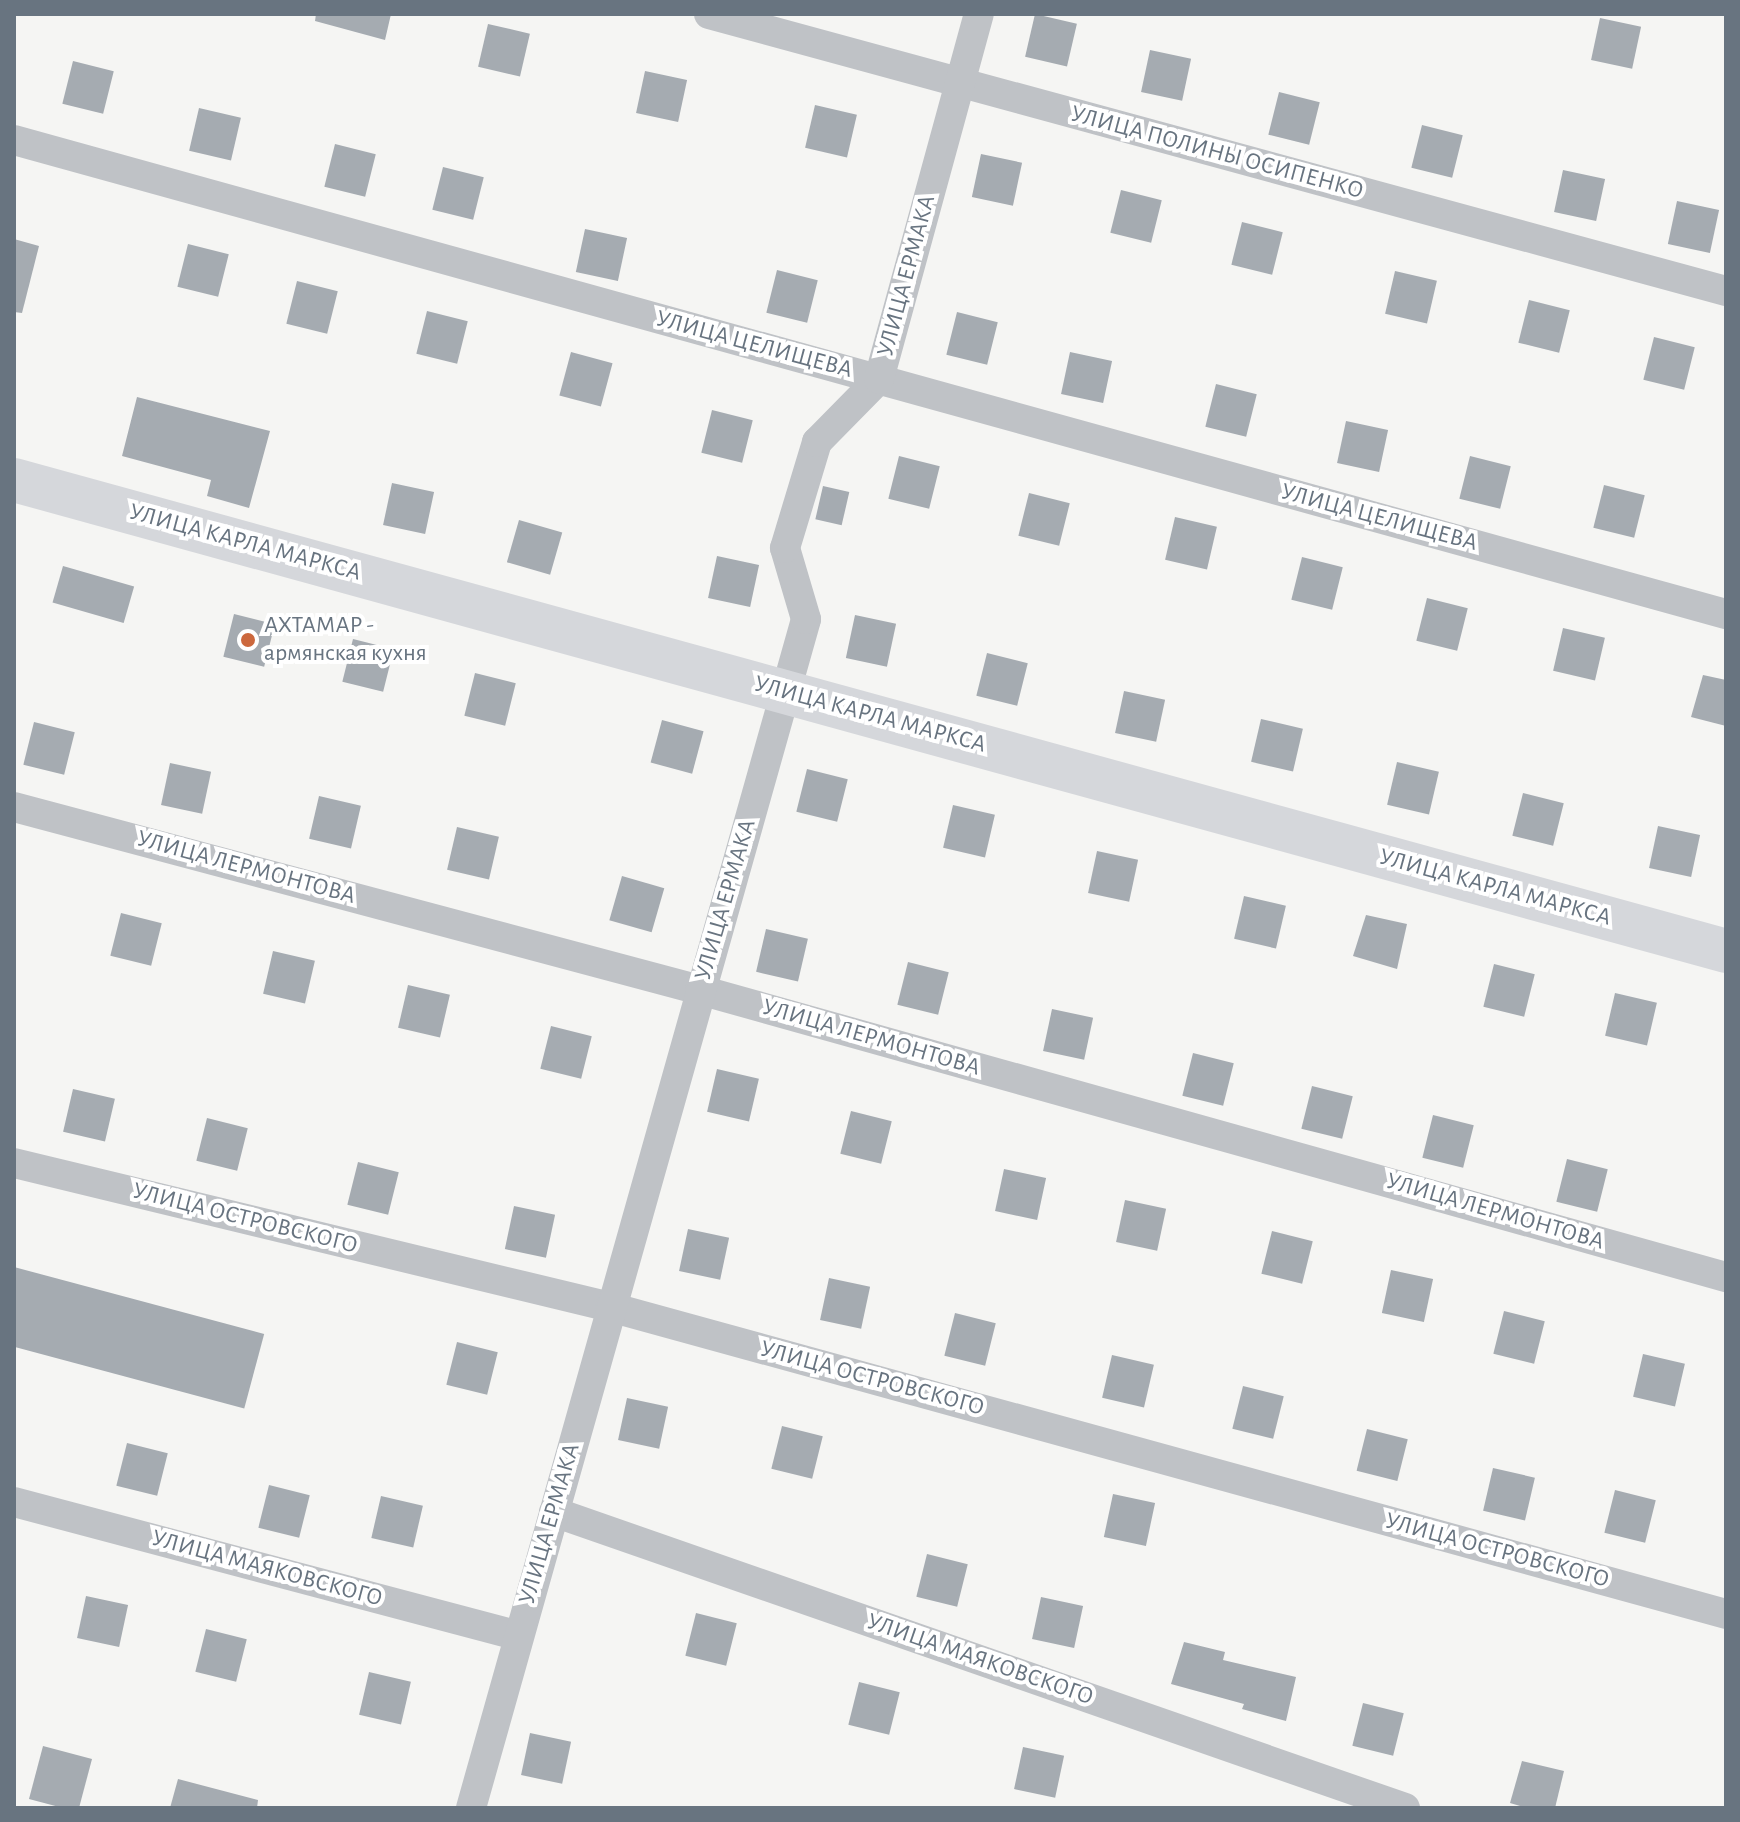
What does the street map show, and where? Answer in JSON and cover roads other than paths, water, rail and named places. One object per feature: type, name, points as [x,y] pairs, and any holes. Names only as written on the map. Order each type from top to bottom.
[{"type":"main road","name":"УЛИЦА КАРЛА МАРКСА","points":[[14,480],[1726,951]]},
{"type":"street","name":"УЛИЦА ПОЛИНЫ ОСИПЕНКО","points":[[709,14],[1726,291]]},
{"type":"street","name":"УЛИЦА ЕРМАКА","points":[[471,1808],[806,619],[785,548],[817,442],[879,379],[979,14]]},
{"type":"street","name":"УЛИЦА ЦЕЛИЩЕВА","points":[[14,140],[1726,614]]},
{"type":"street","name":"УЛИЦА ЛЕРМОНТОВА","points":[[14,807],[700,990],[1726,1277]]},
{"type":"street","name":"УЛИЦА ОСТРОВСКОГО","points":[[14,1163],[610,1307],[1726,1614]]},
{"type":"street","name":"УЛИЦА МАЯКОВСКОГО","points":[[14,1502],[519,1636]]},
{"type":"street","name":"УЛИЦА МАЯКОВСКОГО","points":[[554,1512],[1405,1808]]},
{"type":"place","name":"АХТАМАР - армянская кухня","points":[[248,640]]}]
